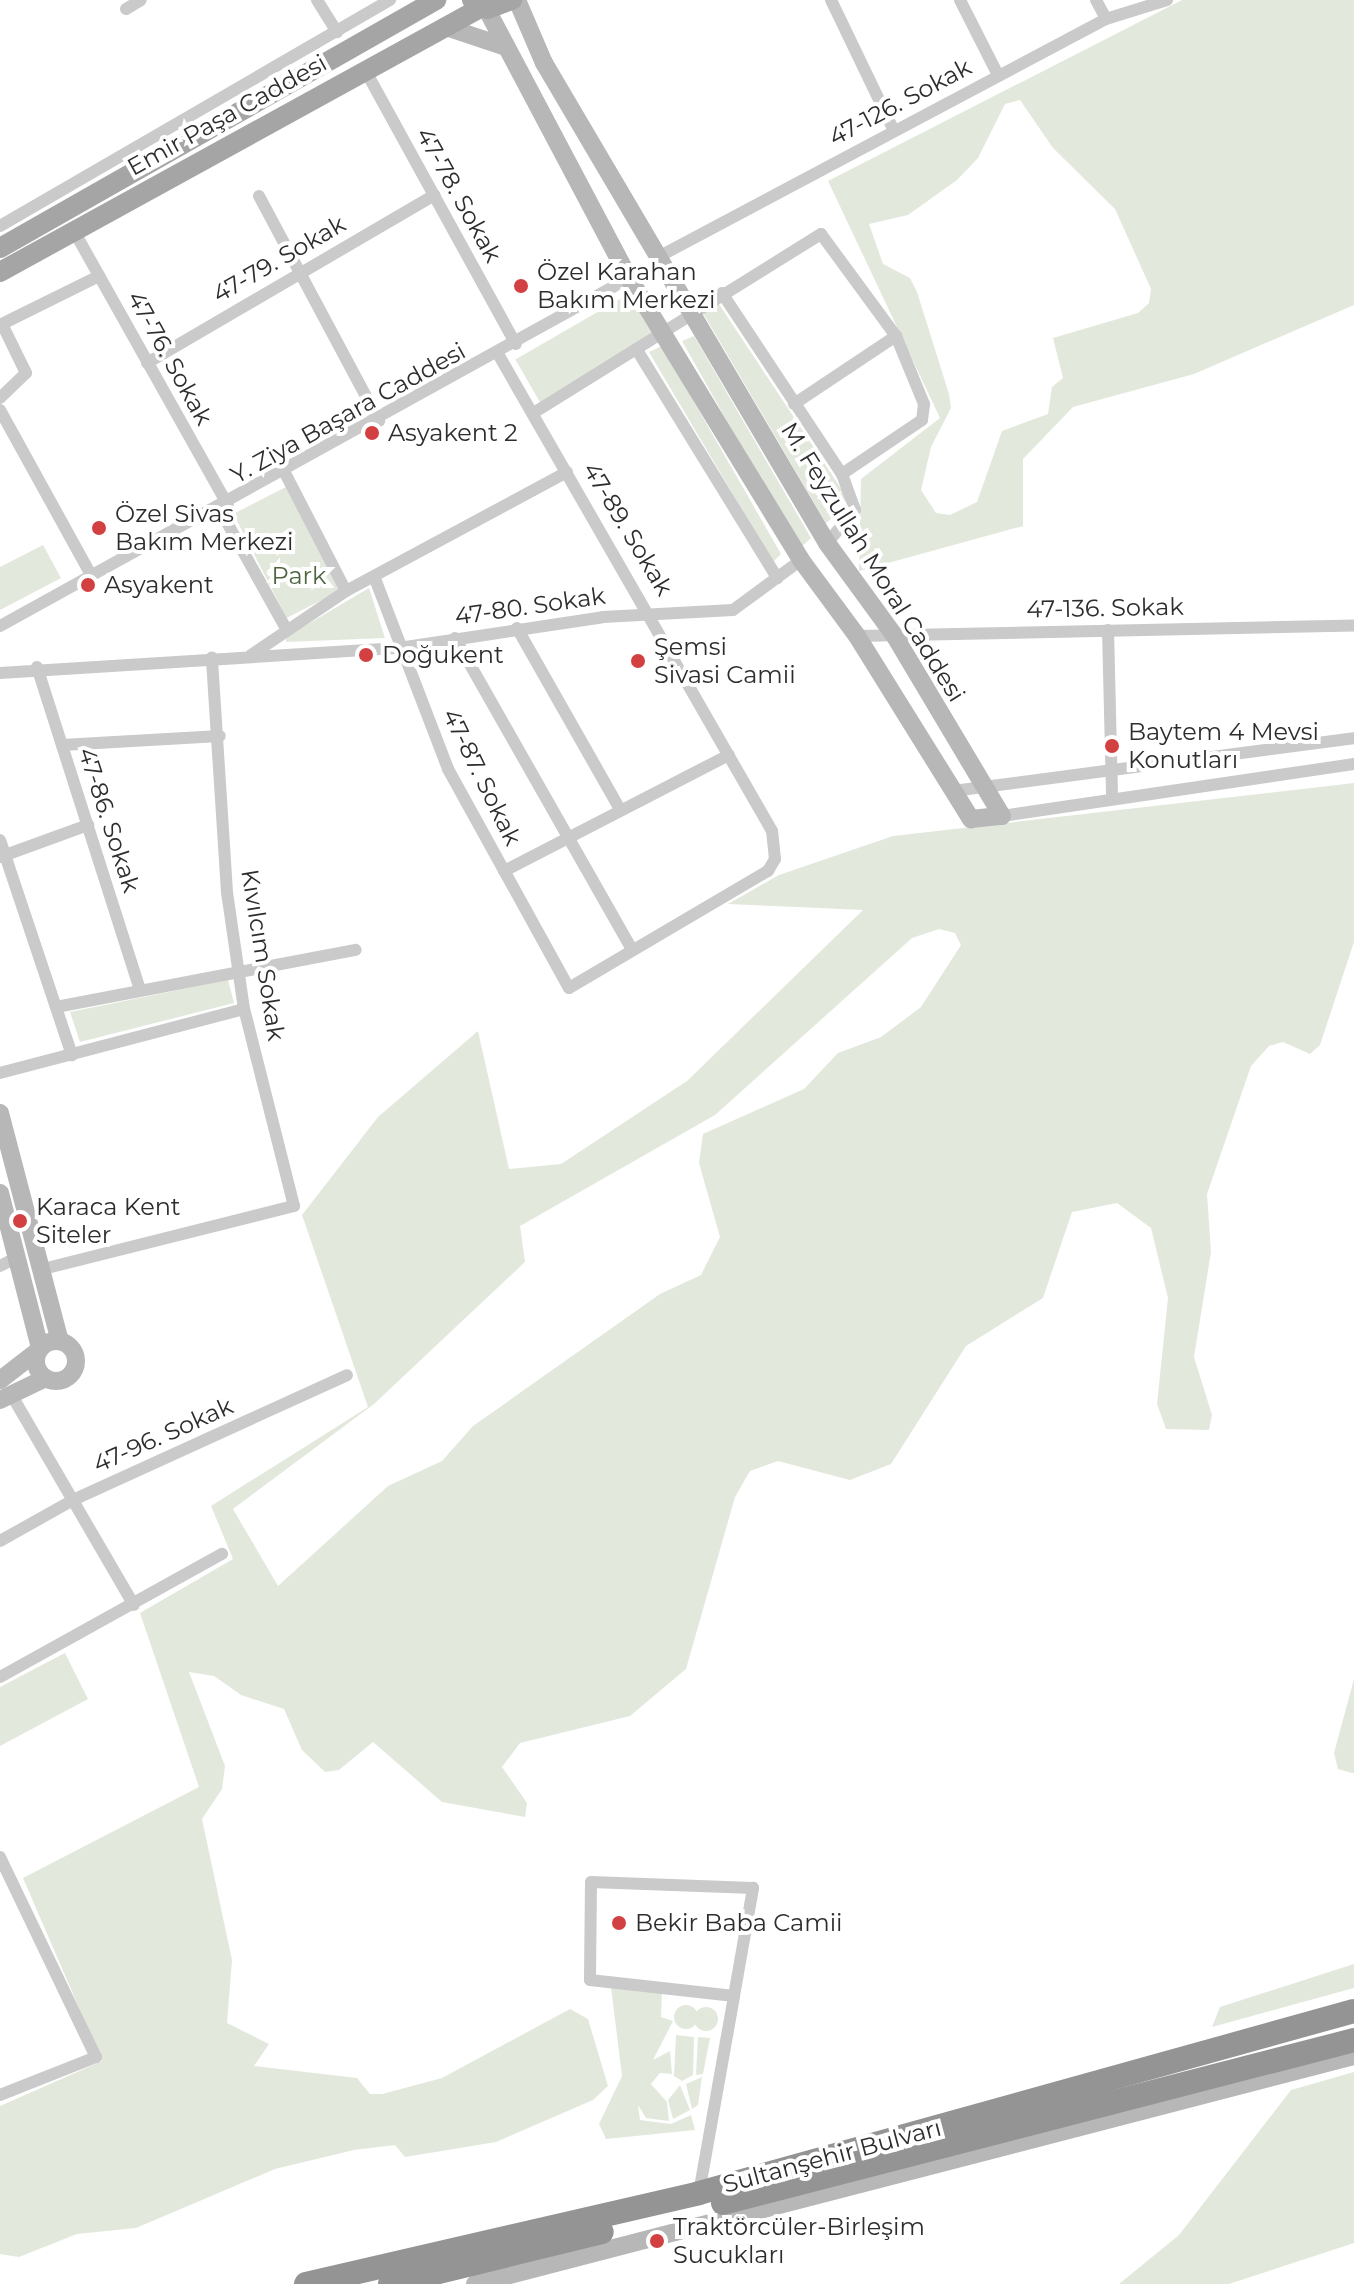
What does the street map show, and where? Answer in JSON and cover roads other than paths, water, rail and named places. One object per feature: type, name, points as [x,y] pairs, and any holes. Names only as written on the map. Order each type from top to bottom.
[{"type":"highway","name":"Sultanşehir Bulvarı","points":[[306,2284],[699,2193],[1354,2011]]},
{"type":"highway","name":"Sultanşehir Bulvarı","points":[[390,2284],[1143,2100],[1354,2040]]},
{"type":"main road","name":"Emir Paşa Caddesi","points":[[0,248],[436,0]]},
{"type":"main road","name":"Emir Paşa Caddesi","points":[[0,272],[364,68],[446,27],[480,5],[515,0]]},
{"type":"main road","name":"M. Feyzullah Moral Caddesi","points":[[515,0],[544,63],[827,543],[894,635],[1002,816]]},
{"type":"main road","points":[[480,5],[629,278],[801,560],[857,636],[971,819],[1002,816]]},
{"type":"main road","points":[[446,27],[503,46]]},
{"type":"main road","points":[[801,560],[827,543]]},
{"type":"main road","points":[[0,1113],[39,1270],[60,1341],[73,1351],[74,1367],[63,1379],[46,1378],[4,1391]]},
{"type":"main road","points":[[0,1193],[40,1349],[37,1367],[46,1378]]},
{"type":"main road","points":[[4,1391],[40,1349],[60,1341]]},
{"type":"main road","name":"Sultanşehir Bulvarı","points":[[475,2284],[1354,2056]]},
{"type":"street","points":[[126,9],[141,0]]},
{"type":"street","points":[[317,0],[337,32]]},
{"type":"street","points":[[0,226],[390,0]]},
{"type":"street","points":[[831,0],[893,129]]},
{"type":"street","points":[[960,0],[998,75]]},
{"type":"street","points":[[1096,0],[1106,19]]},
{"type":"street","name":"47-126. Sokak","points":[[660,256],[893,129],[1106,19],[1167,0]]},
{"type":"street","name":"47-78. Sokak","points":[[364,68],[516,344]]},
{"type":"street","name":"47-79. Sokak","points":[[147,363],[434,195]]},
{"type":"street","points":[[259,196],[379,421]]},
{"type":"street","name":"47-76. Sokak","points":[[74,231],[285,627]]},
{"type":"street","points":[[535,412],[821,234],[896,336],[924,404],[922,420],[842,474]]},
{"type":"street","points":[[0,398],[26,373],[3,323],[99,276]]},
{"type":"street","name":"Y. Ziya Başara Caddesi","points":[[0,626],[91,575],[224,508],[629,278]]},
{"type":"street","points":[[722,293],[842,474],[855,510],[827,543]]},
{"type":"street","points":[[794,404],[896,336]]},
{"type":"street","points":[[637,350],[777,578]]},
{"type":"street","name":"47-89. Sokak","points":[[498,354],[653,615],[772,831],[775,859],[768,871],[632,949]]},
{"type":"street","points":[[0,410],[91,575]]},
{"type":"street","points":[[251,655],[285,627],[346,591],[567,472]]},
{"type":"street","points":[[285,473],[346,591]]},
{"type":"street","name":"47-80. Sokak","points":[[0,673],[37,667],[399,648],[517,628],[733,610],[801,560]]},
{"type":"street","name":"47-87. Sokak","points":[[374,576],[399,648],[448,769],[569,988],[632,949]]},
{"type":"street","name":"47-136. Sokak","points":[[857,636],[1354,626]]},
{"type":"street","points":[[517,628],[620,809]]},
{"type":"street","points":[[1108,630],[1112,799]]},
{"type":"street","points":[[455,638],[567,841],[632,949]]},
{"type":"street","name":"Kıvılcım Sokak","points":[[39,1270],[294,1206],[244,1009],[212,657]]},
{"type":"street","name":"47-86. Sokak","points":[[37,667],[139,987]]},
{"type":"street","points":[[62,745],[220,736]]},
{"type":"street","points":[[953,791],[983,784],[1111,771],[1354,738]]},
{"type":"street","points":[[504,871],[729,755]]},
{"type":"street","points":[[1002,816],[1354,764]]},
{"type":"street","points":[[3,856],[88,825]]},
{"type":"street","points":[[0,840],[72,1055]]},
{"type":"street","points":[[56,1007],[139,987],[356,950]]},
{"type":"street","points":[[0,1073],[244,1009]]},
{"type":"street","points":[[0,1266],[18,1257]]},
{"type":"street","name":"47-96. Sokak","points":[[0,1541],[73,1500],[347,1375]]},
{"type":"street","points":[[4,1391],[134,1605]]},
{"type":"street","points":[[0,1677],[222,1554]]},
{"type":"street","points":[[0,1857],[4,1873],[96,2057],[0,2095]]},
{"type":"street","points":[[699,2193],[734,1996],[753,1888],[591,1882],[590,1980],[734,1996]]},
{"type":"place","name":"Özel Karahan Bakım Merkezi","points":[[521,286]]},
{"type":"place","name":"Asyakent 2","points":[[372,433]]},
{"type":"place","name":"Özel Sivas Bakım Merkezi","points":[[99,528]]},
{"type":"place","name":"Asyakent","points":[[88,585]]},
{"type":"place","name":"Doğukent","points":[[366,655]]},
{"type":"place","name":"Şemsi Sivasi Camii","points":[[638,661]]},
{"type":"place","name":"Baytem 4 Mevsi Konutları","points":[[1112,746]]},
{"type":"place","name":"Karaca Kent Siteler","points":[[20,1221]]},
{"type":"place","name":"Bekir Baba Camii","points":[[619,1923]]},
{"type":"place","name":"Traktörcüler-Birleşim Sucukları","points":[[657,2241]]},
{"type":"park label","name":"Park","points":[[299,576]]}]
